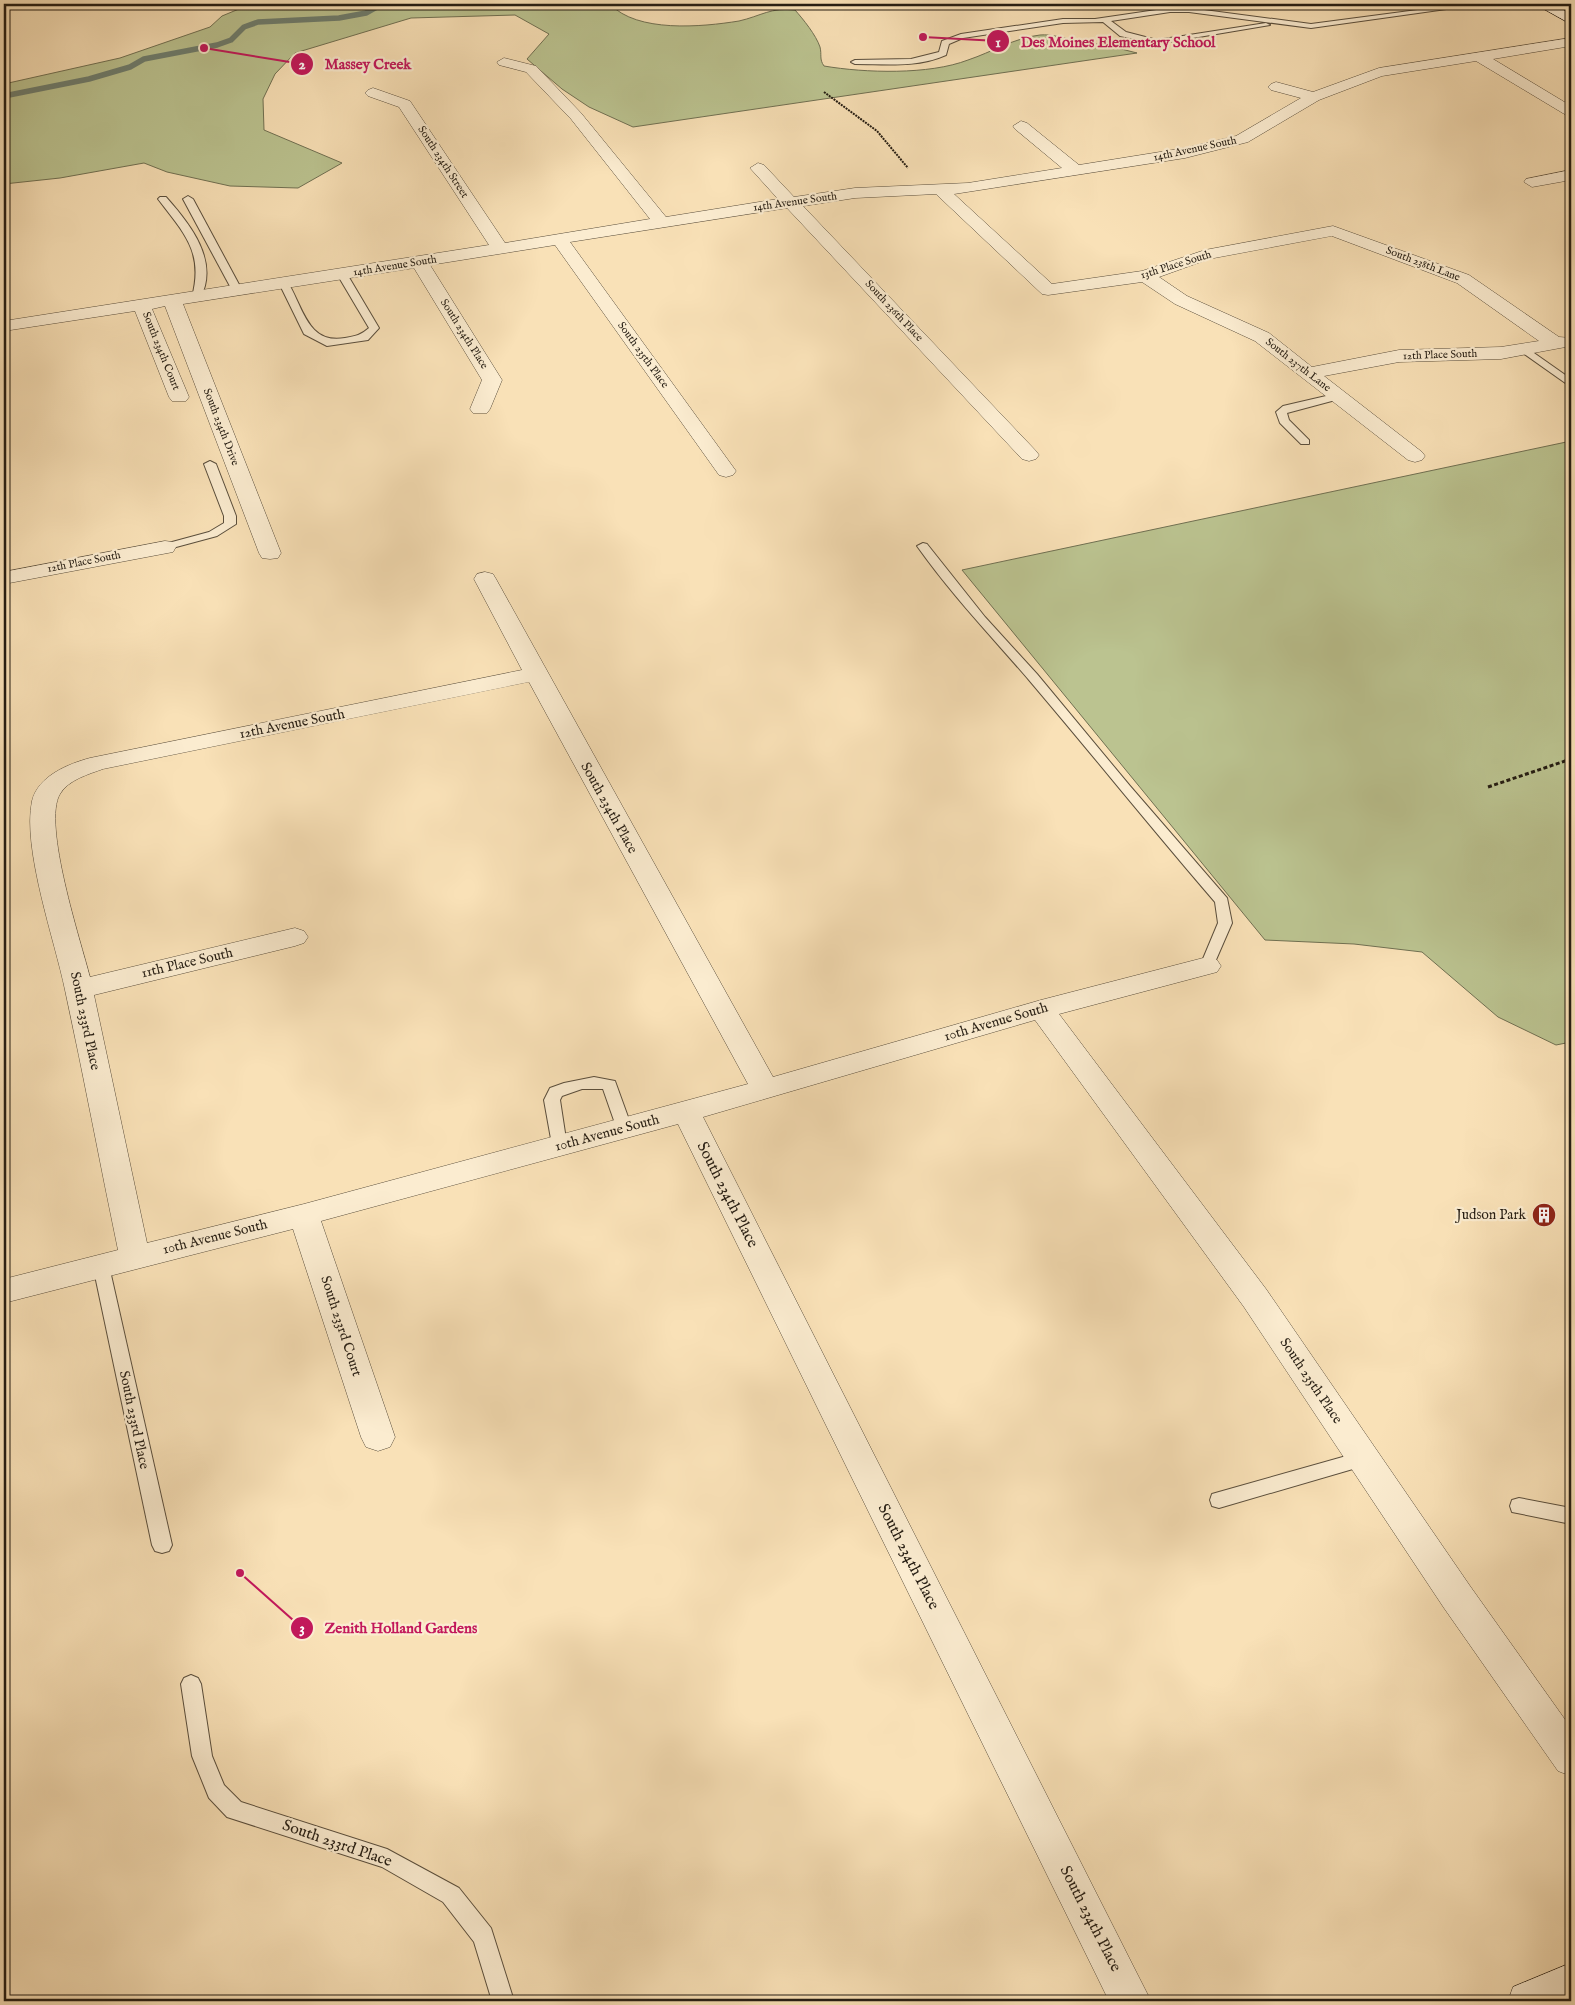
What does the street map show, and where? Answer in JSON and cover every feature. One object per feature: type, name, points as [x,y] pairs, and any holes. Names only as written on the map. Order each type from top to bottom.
[{"type":"street","points":[[1542,4],[1571,20]]},
{"type":"street","name":"14th Avenue South","points":[[4,326],[855,193],[968,188],[1228,144],[1249,136],[1314,97],[1379,72],[1571,42]]},
{"type":"street","points":[[1478,56],[1571,112]]},
{"type":"street","points":[[504,62],[531,69],[576,116],[661,222]]},
{"type":"street","points":[[1276,87],[1314,97]]},
{"type":"street","name":"South 234th Street","points":[[373,93],[405,104],[500,249]]},
{"type":"street","points":[[1021,126],[1076,171]]},
{"type":"street","name":"South 236th Place","points":[[758,168],[1029,454]]},
{"type":"street","points":[[1532,182],[1571,175]]},
{"type":"street","name":"13th Place South","points":[[934,190],[1048,290],[1146,276],[1205,255],[1333,231]]},
{"type":"street","name":"South 238th Lane","points":[[1333,231],[1463,279],[1563,342]]},
{"type":"street","name":"South 235th Place","points":[[559,240],[726,471]]},
{"type":"street","name":"South 234th Place","points":[[419,262],[492,380],[480,409]]},
{"type":"street","name":"South 237th Lane","points":[[1146,276],[1181,300],[1262,337],[1415,456]]},
{"type":"street","name":"South 234th Drive","points":[[172,300],[270,553]]},
{"type":"street","name":"South 234th Court","points":[[142,305],[179,397]]},
{"type":"street","name":"12th Place South","points":[[1310,373],[1399,356],[1501,353],[1563,342]]},
{"type":"street","name":"12th Place South","points":[[4,578],[164,547]]},
{"type":"street","name":"South 234th Place","points":[[485,579],[765,1088]]},
{"type":"street","name":"12th Avenue South","points":[[53,787],[79,770],[99,763],[536,674]]},
{"type":"street","name":"South 233rd Place","points":[[53,787],[45,799],[43,826],[48,857],[135,1257]]},
{"type":"street","name":"11th Place South","points":[[78,989],[295,937]]},
{"type":"street","name":"10th Avenue South","points":[[4,1291],[304,1215],[686,1112],[1041,1009],[1207,966]]},
{"type":"street","name":"South 235th Place","points":[[1041,1009],[1255,1298],[1457,1597],[1571,1759]]},
{"type":"street","name":"South 234th Place","points":[[686,1112],[1131,2001]]},
{"type":"street","name":"South 233rd Court","points":[[304,1215],[378,1437]]},
{"type":"street","points":[[1528,2001],[1571,1983]]},
{"type":"lane","points":[[854,62],[917,61],[943,53],[945,43],[961,36],[1063,21],[1104,19],[1179,10],[1320,26],[1478,4]]},
{"type":"lane","points":[[1104,19],[1123,34],[1157,42],[1282,23]]},
{"type":"lane","points":[[163,199],[186,226],[200,253],[203,280],[197,297]]},
{"type":"lane","points":[[188,199],[237,290]]},
{"type":"lane","points":[[284,283],[308,332],[331,344],[364,338],[374,328],[342,274]]},
{"type":"lane","points":[[1524,349],[1571,384]]},
{"type":"lane","points":[[1306,442],[1284,422],[1281,412],[1287,408],[1338,396]]},
{"type":"lane","points":[[164,547],[213,534],[230,524],[230,516],[210,464]]},
{"type":"lane","points":[[923,546],[981,620],[1033,677],[1125,789],[1222,901],[1226,923],[1207,966]]},
{"type":"lane","points":[[559,1146],[552,1100],[556,1092],[590,1080],[609,1085],[624,1128]]},
{"type":"lane","name":"South 233rd Place","points":[[101,1266],[162,1545]]},
{"type":"lane","points":[[1219,1500],[1364,1459]]},
{"type":"lane","points":[[1519,1506],[1571,1516]]},
{"type":"lane","name":"South 233rd Place","points":[[191,1684],[202,1756],[216,1790],[234,1810],[387,1859],[451,1895],[483,1936],[503,2001]]},
{"type":"path","points":[[824,92],[877,131],[934,190]]},
{"type":"path","points":[[1488,788],[1571,759]]},
{"type":"green space","points":[[251,4],[610,4],[636,20],[671,26],[707,25],[739,21],[766,12],[787,9],[795,10],[809,27],[818,42],[824,66],[858,70],[916,70],[952,65],[1012,42],[1040,35],[1057,36],[1137,53],[633,127],[589,107],[562,89],[527,59],[549,34],[515,15],[411,18],[295,53],[275,74],[263,99],[264,130],[342,163],[298,188],[230,186],[167,172],[144,163],[60,178],[4,184],[4,84],[120,58],[210,27],[222,16]]},
{"type":"green space","points":[[1571,441],[1571,1042],[1556,1045],[1498,1017],[1422,952],[1354,944],[1265,940],[962,570]]},
{"type":"waterway","points":[[4,96],[89,79],[130,67],[144,59],[217,45],[231,40],[244,27],[258,22],[339,18],[366,13],[382,4]]},
{"type":"place","name":"Des Moines Elementary School","points":[[923,37]]},
{"type":"place","name":"Massey Creek","points":[[204,48]]},
{"type":"place","name":"Judson Park","points":[[1544,1215]]},
{"type":"place","name":"Zenith Holland Gardens","points":[[240,1573]]}]
